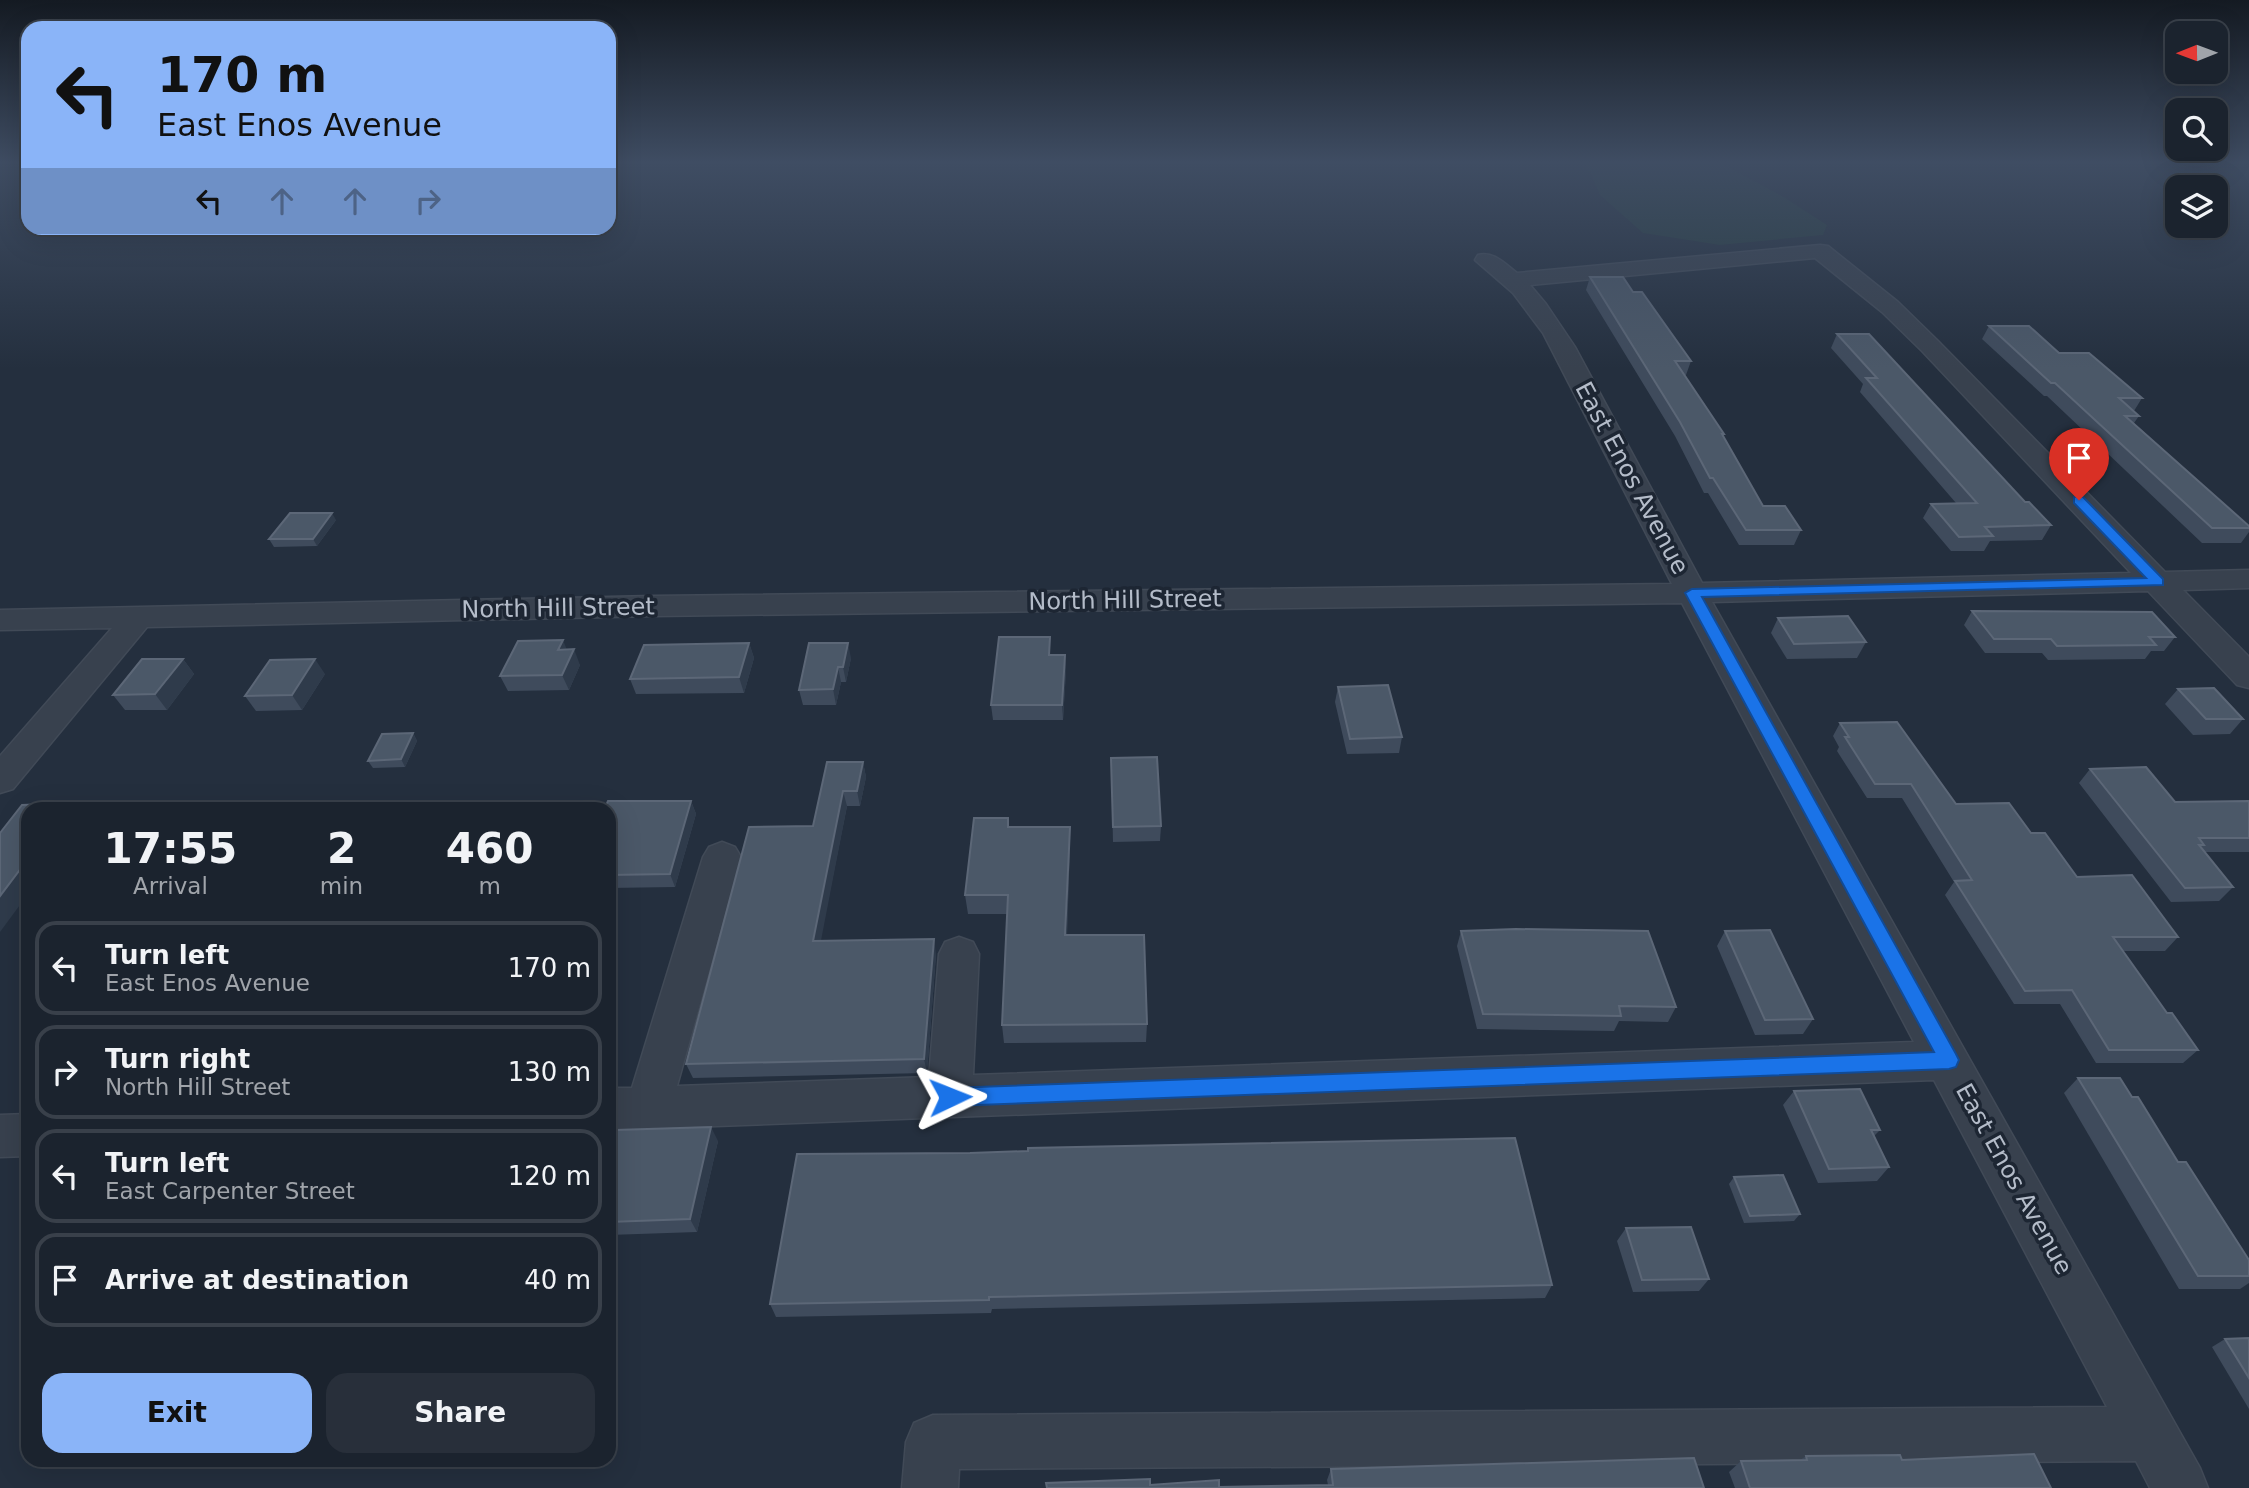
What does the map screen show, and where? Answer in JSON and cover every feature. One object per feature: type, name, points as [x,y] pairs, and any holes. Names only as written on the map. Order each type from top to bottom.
[{"type":"street","points":[[1516,281],[1820,251],[1889,307],[1930,346],[2249,677]]},
{"type":"street","name":"East Enos Avenue","points":[[1486,260],[1516,281],[1545,317],[1563,346],[1692,593],[2180,1488]]},
{"type":"street","name":"North Hill Street","points":[[0,620],[654,606],[1692,593],[2249,579]]},
{"type":"street","points":[[0,780],[138,617]]},
{"type":"street","points":[[722,857],[629,1108],[1949,1060]]},
{"type":"street","points":[[950,1097],[959,954]]},
{"type":"street","points":[[0,1136],[21,1135]]},
{"type":"street","points":[[930,1488],[933,1442],[2151,1434]]},
{"type":"green space","points":[[1640,230],[1825,230],[1823,235],[1720,245]]},
{"type":"building","points":[[1590,277],[1623,277],[1633,292],[1642,292],[1691,361],[1675,361],[1724,434],[1763,506],[1785,506],[1801,530],[1746,530],[1713,478],[1710,478],[1680,422]]},
{"type":"building","points":[[1989,326],[2029,326],[2059,353],[2089,353],[2142,398],[2119,398],[2139,416],[2125,416],[2249,528],[2212,528]]},
{"type":"building","points":[[1837,334],[1869,334],[2025,502],[2029,502],[2051,525],[1985,527],[1993,536],[1959,537],[1931,504],[1977,503],[1866,378],[1877,378]]},
{"type":"building","points":[[290,513],[332,513],[313,539],[269,539]]},
{"type":"building","points":[[1972,611],[2152,612],[2175,637],[2149,637],[2156,645],[2057,646],[2051,639],[1994,639]]},
{"type":"building","points":[[1848,616],[1866,642],[1794,644],[1778,618]]},
{"type":"building","points":[[999,637],[1050,637],[1049,655],[1065,655],[1062,705],[991,705]]},
{"type":"building","points":[[563,640],[558,650],[574,649],[562,675],[500,676],[518,641]]},
{"type":"building","points":[[749,643],[739,677],[630,679],[644,645]]},
{"type":"building","points":[[809,643],[848,643],[843,667],[838,667],[833,689],[799,690]]},
{"type":"building","points":[[142,659],[183,659],[155,694],[113,695]]},
{"type":"building","points":[[315,659],[292,695],[245,696],[270,660]]},
{"type":"building","points":[[1388,685],[1402,737],[1350,739],[1338,687]]},
{"type":"building","points":[[2214,688],[2243,719],[2206,719],[2178,689]]},
{"type":"building","points":[[1897,722],[1956,804],[2009,803],[2031,833],[2045,833],[2077,877],[2132,875],[2178,937],[2113,937],[2167,1013],[2172,1013],[2198,1050],[2109,1050],[2072,990],[2025,991],[1955,881],[1972,880],[1911,784],[1875,784],[1845,737],[1849,737],[1840,723]]},
{"type":"building","points":[[413,733],[401,759],[368,761],[382,734]]},
{"type":"building","points":[[1157,757],[1161,826],[1113,827],[1111,758]]},
{"type":"building","points":[[827,762],[863,762],[857,791],[843,791],[813,941],[934,939],[924,1059],[686,1064],[749,827],[813,826]]},
{"type":"building","points":[[2146,767],[2175,802],[2249,801],[2249,838],[2199,838],[2204,845],[2199,845],[2233,887],[2185,888],[2090,769]]},
{"type":"building","points":[[691,801],[670,874],[616,875],[616,802],[608,802]]},
{"type":"building","points":[[21,806],[21,868],[0,896],[0,833]]},
{"type":"building","points":[[974,818],[1008,818],[1008,827],[1070,827],[1065,935],[1144,935],[1147,1024],[1002,1025],[1008,895],[965,895]]},
{"type":"building","points":[[1770,930],[1813,1019],[1765,1020],[1725,931]]},
{"type":"building","points":[[1461,931],[1648,931],[1676,1007],[1619,1006],[1621,1016],[1483,1014]]},
{"type":"building","points":[[2078,1078],[2120,1078],[2132,1097],[2138,1097],[2178,1162],[2186,1162],[2249,1260],[2249,1276],[2198,1276]]},
{"type":"building","points":[[1860,1089],[1880,1130],[1871,1130],[1889,1167],[1829,1169],[1794,1091]]},
{"type":"building","points":[[711,1127],[690,1219],[616,1222],[616,1130]]},
{"type":"building","points":[[1515,1138],[1552,1285],[770,1304],[797,1154],[970,1153],[1028,1151],[1028,1148]]},
{"type":"building","points":[[1783,1175],[1800,1214],[1750,1216],[1734,1177]]},
{"type":"building","points":[[1691,1227],[1709,1279],[1642,1280],[1626,1228]]},
{"type":"building","points":[[2249,1338],[2249,1378],[2225,1339]]},
{"type":"building","points":[[2034,1454],[2051,1488],[1750,1488],[1741,1461],[1807,1460],[1806,1456],[1900,1455],[1902,1460]]},
{"type":"building","points":[[1694,1458],[1704,1488],[1047,1488],[1046,1483],[1150,1479],[1150,1485],[1219,1480],[1219,1487],[1333,1485],[1331,1469]]},
{"type":"route","points":[[950,1097],[1949,1060],[1692,593],[2158,582],[2079,500]]}]
